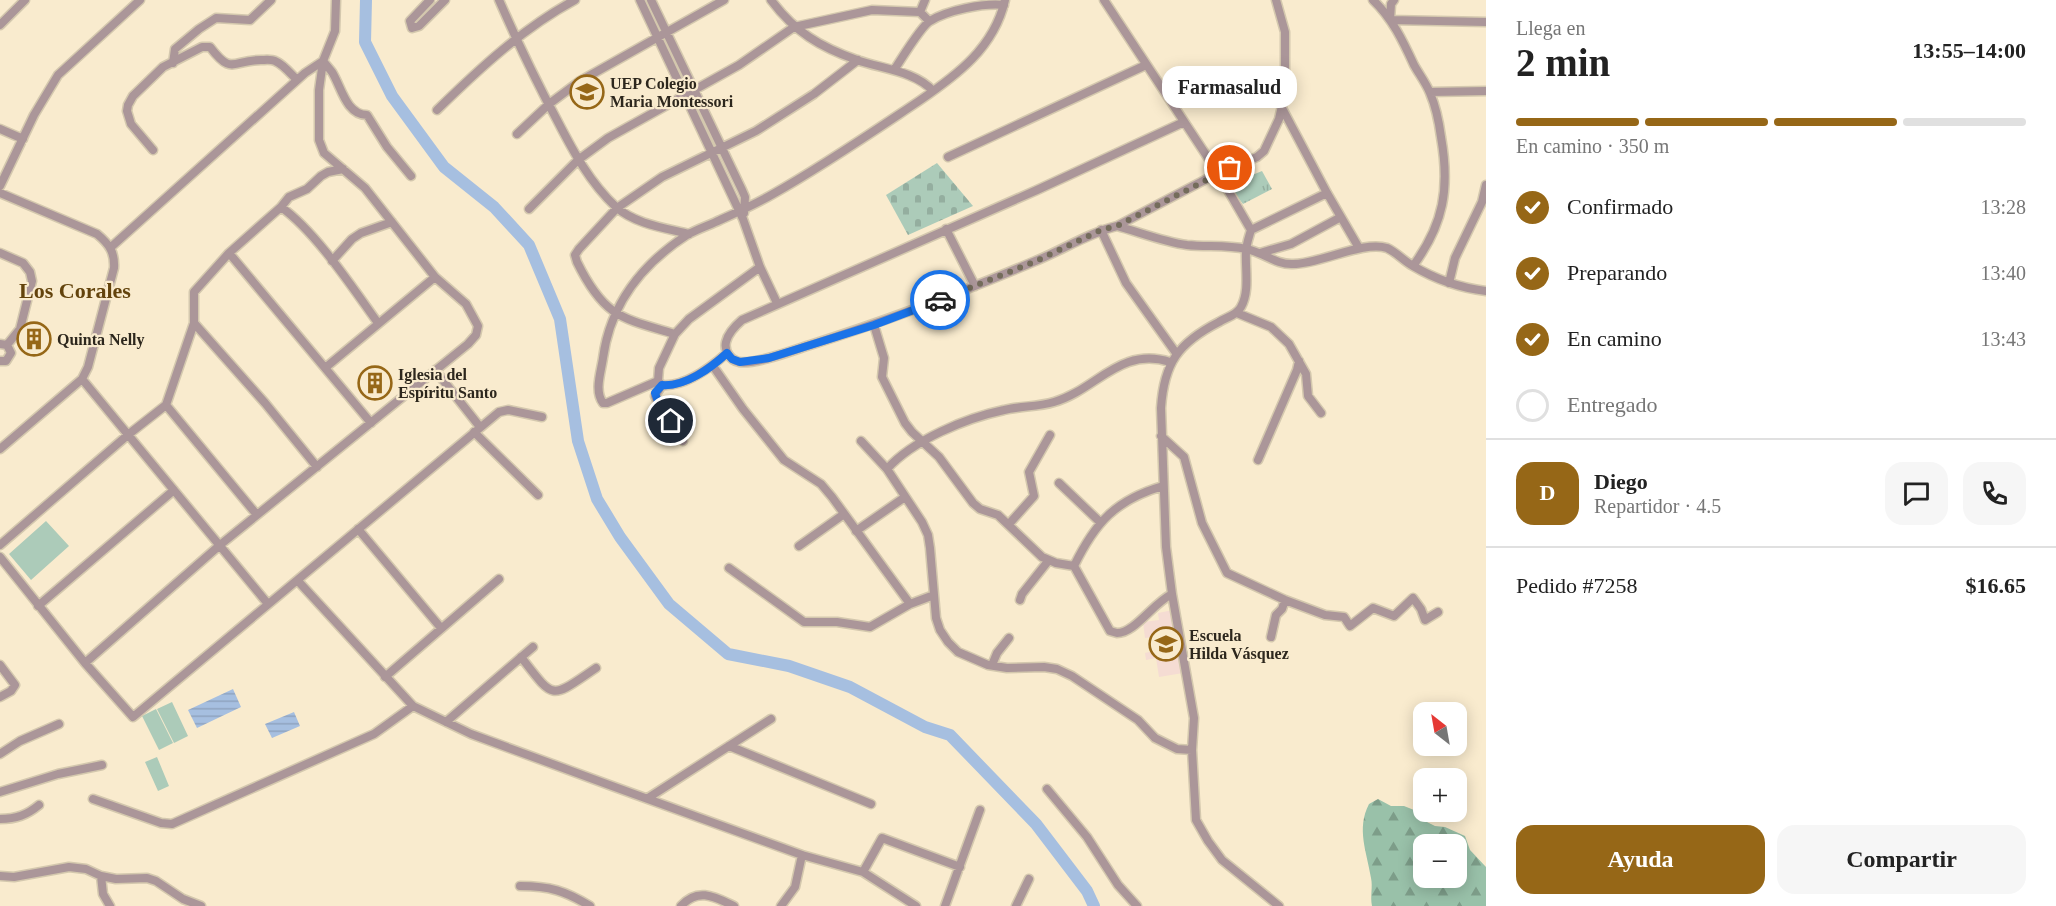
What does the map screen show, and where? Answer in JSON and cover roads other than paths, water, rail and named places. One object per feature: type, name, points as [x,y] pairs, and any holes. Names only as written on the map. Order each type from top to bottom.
[{"type":"street","points":[[0,25],[25,0]]},
{"type":"street","points":[[0,186],[34,115],[58,75],[140,0]]},
{"type":"street","points":[[172,63],[175,49],[207,23],[216,18],[250,20],[271,0]]},
{"type":"street","points":[[85,663],[220,545],[468,344],[476,335],[478,326],[465,304],[435,277],[365,188],[324,153],[319,140],[319,90],[323,61],[335,31],[336,0]]},
{"type":"street","points":[[430,0],[410,21],[412,28],[419,26],[445,0]]},
{"type":"street","points":[[499,0],[578,160],[596,185],[617,208],[642,222],[689,234]]},
{"type":"street","points":[[437,110],[483,66],[517,39],[575,0]]},
{"type":"street","points":[[640,0],[742,213],[760,267],[777,303]]},
{"type":"street","points":[[651,0],[742,190],[742,213]]},
{"type":"street","points":[[517,134],[549,104],[599,69],[724,0]]},
{"type":"street","points":[[771,0],[794,27],[816,42],[858,60],[894,70],[928,85],[933,91]]},
{"type":"street","points":[[872,10],[878,0]]},
{"type":"street","points":[[920,12],[925,0]]},
{"type":"street","points":[[1104,0],[1218,173],[1251,230],[1246,249],[1246,296],[1237,313],[1216,323],[1176,353],[1170,362],[1162,389],[1163,486],[1166,547],[1172,594],[1194,718],[1192,750],[1197,820],[1208,841],[1222,860],[1279,906]]},
{"type":"street","points":[[1184,122],[1037,190],[742,320],[734,327],[725,344],[727,353],[732,359],[751,362],[784,354],[874,325],[1034,262],[1101,230],[1117,226],[1218,173],[1257,158],[1264,151],[1282,108],[1286,66],[1285,32],[1276,0]]},
{"type":"street","points":[[1372,0],[1390,20],[1430,92],[1438,117],[1445,158],[1446,187],[1440,219],[1428,247],[1413,266]]},
{"type":"street","points":[[1390,20],[1391,4],[1394,0]]},
{"type":"street","points":[[894,70],[929,21],[971,7],[1004,2]]},
{"type":"street","points":[[727,353],[713,366],[677,384],[660,383],[612,402],[603,403],[600,399],[599,387],[604,352],[615,314],[625,294],[646,267],[689,234],[742,213],[821,166],[955,76],[978,54],[989,39],[1004,2]]},
{"type":"street","points":[[529,209],[578,160],[624,127],[695,90],[753,56],[794,27],[872,10],[920,12],[929,21]]},
{"type":"street","points":[[1390,20],[1486,22]]},
{"type":"street","points":[[153,150],[131,124],[128,118],[128,105],[133,96],[163,67],[202,47],[210,47],[220,60],[228,65],[251,60],[276,61],[297,80]]},
{"type":"street","points":[[675,334],[625,319],[604,305],[581,271],[575,255],[579,249],[617,208],[662,177],[712,154],[785,114],[858,60]]},
{"type":"street","points":[[110,248],[297,80],[323,61]]},
{"type":"street","points":[[323,61],[332,72],[353,109],[361,115],[367,115],[387,147],[411,176]]},
{"type":"street","points":[[948,157],[1146,65]]},
{"type":"street","points":[[1430,92],[1486,91]]},
{"type":"street","points":[[1282,108],[1359,248]]},
{"type":"street","points":[[0,129],[23,139]]},
{"type":"street","points":[[0,545],[166,405],[194,323],[194,292],[228,253],[281,207],[289,197],[307,189],[328,172],[343,169]]},
{"type":"street","points":[[1449,283],[1455,258],[1482,202],[1486,185]]},
{"type":"street","points":[[0,193],[97,234],[115,256],[114,268],[88,367],[82,379],[0,449]]},
{"type":"street","points":[[1251,230],[1327,193]]},
{"type":"street","points":[[281,207],[291,214],[332,261],[378,322]]},
{"type":"street","points":[[1260,253],[1291,244],[1341,217]]},
{"type":"street","points":[[332,261],[352,238],[392,222]]},
{"type":"street","points":[[1117,226],[1184,245],[1246,249],[1260,253],[1273,261],[1292,264],[1326,259],[1359,248],[1386,248],[1413,266],[1449,283],[1486,291]]},
{"type":"street","points":[[946,229],[975,286]]},
{"type":"street","points":[[1101,230],[1126,283],[1176,353]]},
{"type":"street","points":[[0,253],[23,263],[30,272],[32,281],[20,329],[4,344],[10,348],[10,358],[0,361]]},
{"type":"street","points":[[228,253],[371,423]]},
{"type":"street","points":[[683,441],[655,396],[660,383],[659,368],[675,334],[699,310],[760,267]]},
{"type":"street","points":[[325,368],[435,277]]},
{"type":"street","points":[[1237,313],[1272,327],[1289,344],[1306,374],[1308,396],[1321,413]]},
{"type":"street","points":[[194,323],[265,403],[317,467]]},
{"type":"street","points":[[874,325],[884,358],[882,377],[905,423],[912,432],[924,441],[946,465],[973,503],[980,509],[998,515],[1030,546],[1049,560],[1074,566]]},
{"type":"street","points":[[887,470],[924,441],[956,424],[1001,410],[1055,402],[1126,362],[1158,358],[1170,362]]},
{"type":"street","points":[[1258,460],[1298,370],[1299,361]]},
{"type":"street","points":[[713,366],[743,409],[784,460],[821,484],[910,604]]},
{"type":"street","points":[[435,370],[477,429],[538,495]]},
{"type":"street","points":[[82,379],[268,604]]},
{"type":"street","points":[[166,405],[257,515]]},
{"type":"street","points":[[0,557],[85,663],[133,717],[499,412],[508,410],[542,417]]},
{"type":"street","points":[[1009,524],[1034,496],[1029,472],[1050,435]]},
{"type":"street","points":[[1161,436],[1184,457],[1202,523],[1227,573],[1285,600],[1325,615],[1344,617],[1350,626],[1373,608],[1394,616],[1413,598],[1425,620],[1438,612]]},
{"type":"street","points":[[861,441],[887,470],[922,522],[928,535],[936,618],[940,630],[958,652],[970,659],[1006,668],[1057,669],[1072,676],[1131,715],[1155,738],[1177,749],[1192,750]]},
{"type":"street","points":[[1059,483],[1101,523]]},
{"type":"street","points":[[1074,566],[1084,546],[1101,523],[1123,502],[1143,492],[1163,486]]},
{"type":"street","points":[[38,606],[174,490]]},
{"type":"street","points":[[856,531],[905,497]]},
{"type":"street","points":[[799,546],[844,514]]},
{"type":"street","points":[[358,530],[441,628]]},
{"type":"street","points":[[1020,600],[1022,594],[1049,560]]},
{"type":"street","points":[[1074,566],[1104,622],[1110,631],[1117,633],[1128,630],[1156,603],[1172,594]]},
{"type":"street","points":[[729,568],[804,622],[837,622],[870,627],[910,604],[934,595]]},
{"type":"street","points":[[385,677],[499,579]]},
{"type":"street","points":[[298,581],[413,706],[471,734],[802,855],[862,872],[916,906]]},
{"type":"street","points":[[1270,637],[1276,615],[1282,609],[1285,600]]},
{"type":"street","points":[[992,665],[997,653],[1009,638]]},
{"type":"street","points":[[446,722],[533,647]]},
{"type":"street","points":[[521,657],[550,691],[558,692],[565,689],[596,668]]},
{"type":"street","points":[[0,665],[15,685],[11,691],[0,697]]},
{"type":"street","points":[[93,799],[161,823],[172,824],[374,734],[413,706]]},
{"type":"street","points":[[648,798],[771,719]]},
{"type":"street","points":[[0,754],[20,741],[59,724]]},
{"type":"street","points":[[729,746],[871,804]]},
{"type":"street","points":[[0,792],[58,774],[102,765]]},
{"type":"street","points":[[1047,789],[1087,837],[1118,885],[1137,906]]},
{"type":"street","points":[[0,819],[28,814],[39,806]]},
{"type":"street","points":[[945,906],[980,810]]},
{"type":"street","points":[[862,872],[882,838],[960,867]]},
{"type":"street","points":[[781,906],[795,887],[802,855]]},
{"type":"street","points":[[0,876],[14,877],[69,867],[86,869],[101,876],[116,879],[147,878],[156,881],[183,899],[201,906]]},
{"type":"street","points":[[101,876],[103,894],[110,906]]},
{"type":"street","points":[[1016,906],[1029,879]]},
{"type":"street","points":[[520,886],[554,888],[590,906]]},
{"type":"street","points":[[681,906],[695,895],[704,894],[734,906]]},
{"type":"water","points":[[233,689],[241,707],[197,728],[188,710]]},
{"type":"water","points":[[294,712],[300,726],[272,738],[265,724]]},
{"type":"waterway","points":[[366,0],[365,42],[392,96],[444,167],[494,207],[529,245],[560,319],[578,441],[597,499],[620,537],[669,604],[728,654],[789,666],[850,687],[925,727],[950,735],[1036,824],[1087,891],[1094,906]]},
{"type":"place","name":"UEP Colegio Maria Montessori","points":[[587,92]]},
{"type":"place","name":"Farmasalud","points":[[1230,168]]},
{"type":"place","name":"Quinta Nelly","points":[[34,339]]},
{"type":"place","name":"Iglesia del Espíritu Santo","points":[[375,383]]},
{"type":"place","name":"Escuela Hilda Vásquez","points":[[1166,644]]},
{"type":"district","name":"Los Corales","points":[[75,290]]}]
